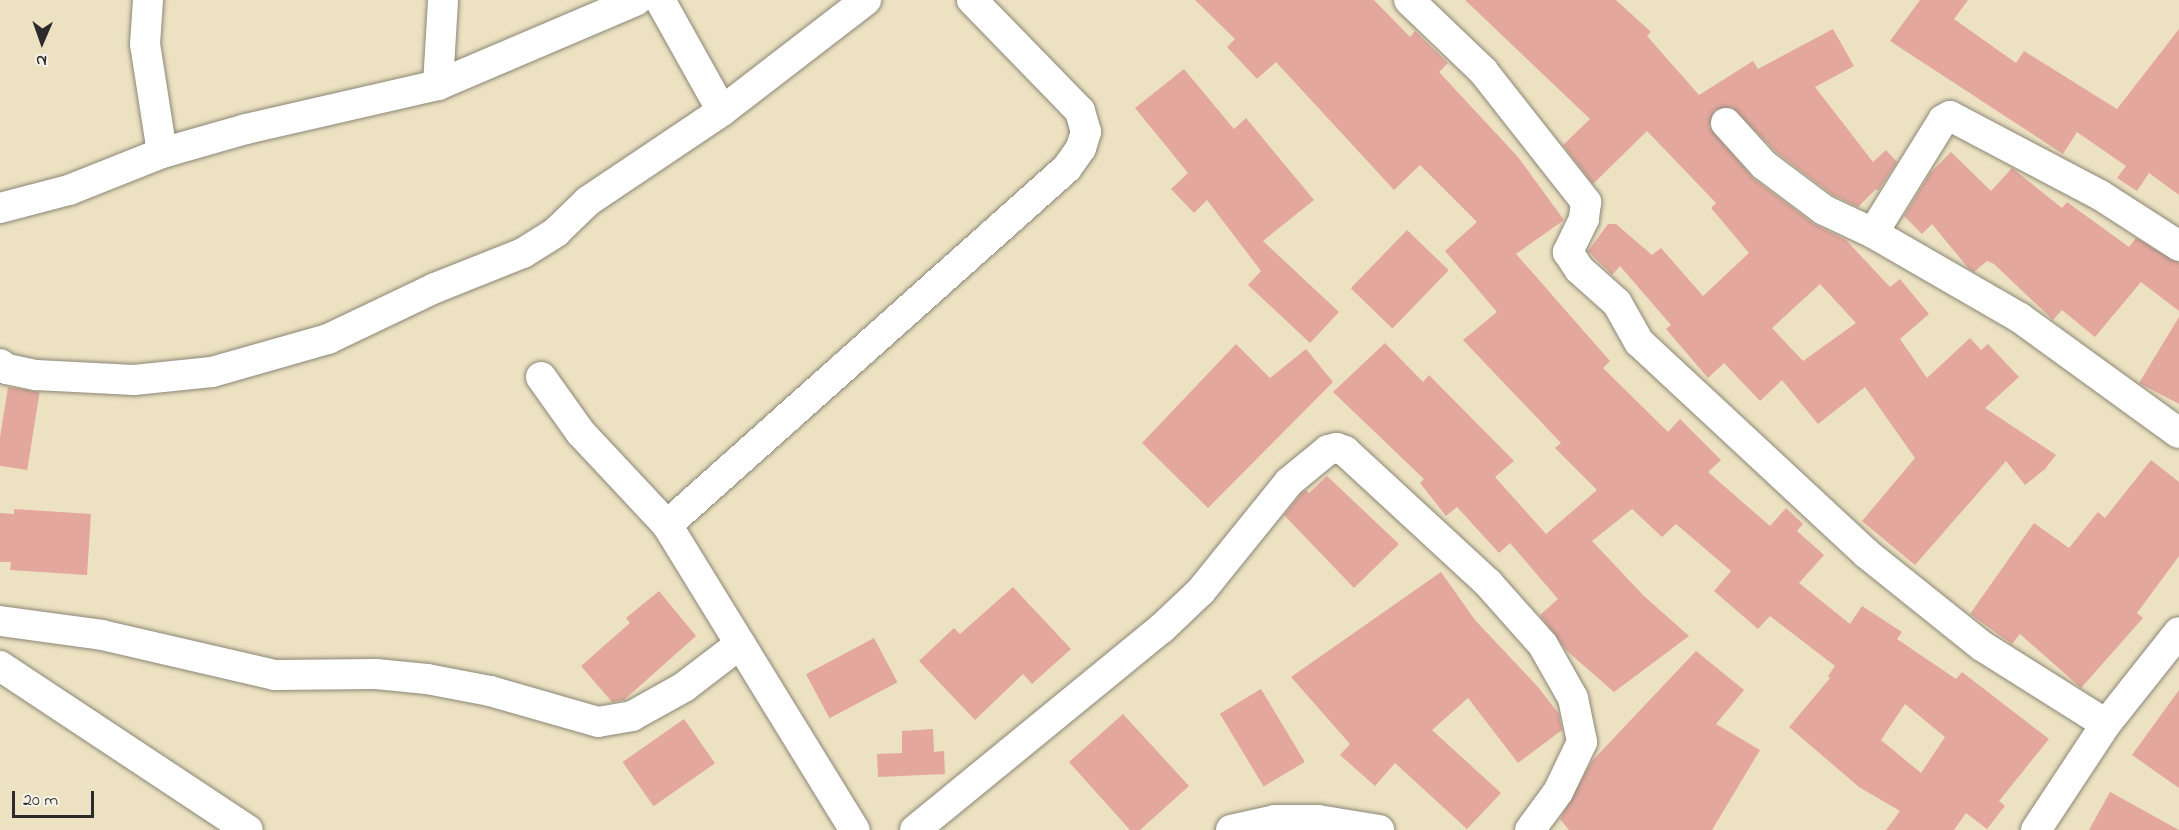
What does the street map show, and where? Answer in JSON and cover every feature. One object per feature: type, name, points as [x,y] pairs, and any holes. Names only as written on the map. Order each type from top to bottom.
[{"type":"street","points":[[148,0],[145,44],[162,153]]},
{"type":"street","points":[[438,85],[443,0]]},
{"type":"street","points":[[0,208],[78,187],[162,153],[292,117],[438,85],[637,0]]},
{"type":"street","points":[[660,0],[722,111]]},
{"type":"street","points":[[0,364],[7,369],[36,375],[163,378],[212,372],[328,339],[435,288],[524,253],[556,232],[588,201],[722,111],[866,0]]},
{"type":"street","points":[[667,525],[1067,168],[1081,148],[1086,132],[1080,111],[972,0]]},
{"type":"street","points":[[1409,0],[1483,71],[1586,202],[1584,219],[1568,252],[1579,269],[1617,303],[1639,342],[1867,554],[1982,646],[2106,723]]},
{"type":"street","points":[[1873,233],[1944,120],[1950,116],[2100,195],[2179,246]]},
{"type":"street","points":[[1726,123],[1764,165],[1824,210],[1873,233],[2020,318],[2179,433]]},
{"type":"street","points":[[541,377],[581,433],[667,525],[855,830]]},
{"type":"street","points":[[915,830],[1161,628],[1201,591],[1289,482],[1328,450],[1337,448],[1345,451],[1488,583],[1543,645],[1573,698],[1582,742],[1558,792],[1530,830]]},
{"type":"street","points":[[0,621],[102,635],[275,675],[376,674],[427,679],[490,691],[598,722],[632,716],[684,687],[740,644]]},
{"type":"street","points":[[2036,830],[2106,723],[2179,632]]},
{"type":"street","points":[[0,666],[249,830]]},
{"type":"street","points":[[1231,830],[1275,820],[1318,820],[1379,830]]},
{"type":"building","points":[[1195,0],[1374,0],[1410,37],[1415,31],[1448,63],[1439,72],[1518,157],[1564,220],[1516,254],[1610,361],[1603,368],[1668,432],[1680,419],[1721,460],[1708,472],[1770,526],[1786,508],[1803,524],[1797,531],[1824,555],[1799,583],[1850,624],[1862,606],[1902,632],[1897,639],[1956,679],[1962,672],[2049,739],[1999,801],[2005,806],[1987,829],[1966,813],[1954,830],[1886,830],[1900,811],[1859,787],[1789,727],[1830,678],[1828,676],[1835,666],[1770,616],[1758,629],[1714,591],[1731,571],[1676,524],[1662,537],[1632,509],[1592,541],[1644,596],[1689,636],[1614,692],[1567,651],[1540,615],[1558,599],[1510,543],[1499,553],[1457,507],[1446,516],[1420,483],[1424,479],[1333,392],[1385,343],[1423,382],[1429,375],[1514,461],[1495,477],[1546,534],[1597,490],[1555,448],[1561,443],[1463,340],[1497,312],[1445,251],[1477,222],[1420,165],[1394,190],[1276,62],[1257,79],[1227,47],[1235,39]],"holes":[[[1905,704],[1945,737],[1921,773],[1881,740]]]},
{"type":"building","points":[[1465,0],[1616,0],[1651,32],[1647,36],[1699,95],[1753,61],[1758,69],[1833,29],[1854,66],[1815,87],[1873,162],[1886,150],[1897,162],[1878,191],[1876,189],[1858,207],[1833,195],[1776,152],[1732,107],[1715,110],[1709,127],[1754,179],[1814,224],[1846,240],[1890,287],[1900,279],[1929,314],[1900,339],[1927,378],[1970,338],[1981,350],[1988,344],[2019,377],[1985,408],[2056,455],[2045,469],[2025,485],[2006,461],[1915,565],[1862,521],[1915,458],[1865,387],[1818,424],[1782,380],[1760,401],[1724,363],[1708,378],[1666,329],[1671,325],[1620,266],[1612,275],[1588,251],[1608,224],[1616,224],[1652,255],[1661,248],[1703,296],[1749,253],[1711,208],[1716,203],[1647,131],[1593,184],[1563,145],[1590,119]],"holes":[[[1820,284],[1856,323],[1803,361],[1772,328]]]},
{"type":"building","points":[[1920,0],[1968,0],[1954,19],[2016,63],[2024,51],[2117,109],[2179,29],[2179,195],[2149,173],[2137,191],[2117,178],[2126,166],[2077,132],[2063,154],[1890,41]]},
{"type":"building","points":[[1184,69],[1234,129],[1246,118],[1314,200],[1263,241],[1339,312],[1310,343],[1248,285],[1261,271],[1207,200],[1194,213],[1171,189],[1188,173],[1135,108]]},
{"type":"building","points":[[1951,152],[1991,191],[2012,168],[2062,208],[2067,202],[2129,247],[2136,238],[2179,263],[2179,311],[2141,282],[2095,337],[2062,310],[2053,320],[1994,264],[1987,261],[1974,272],[1969,269],[1932,224],[1922,234],[1904,216],[1931,172]]},
{"type":"building","points":[[1407,230],[1449,270],[1392,329],[1351,288]]},
{"type":"building","points":[[2179,317],[2179,404],[2139,383]]},
{"type":"building","points":[[1236,344],[1270,378],[1306,349],[1333,382],[1208,508],[1142,443]]},
{"type":"building","points":[[8,387],[40,392],[27,470],[0,466],[0,438]]},
{"type":"building","points":[[2151,460],[2179,482],[2179,556],[2137,613],[2143,618],[2081,688],[2020,634],[2012,644],[1970,614],[2034,523],[2069,548],[2098,512],[2105,518]]},
{"type":"building","points":[[1327,476],[1399,544],[1354,588],[1284,515],[1301,494],[1306,490],[1309,493]]},
{"type":"building","points":[[14,509],[91,514],[87,575],[10,570],[11,562],[0,562],[0,513],[14,514]]},
{"type":"building","points":[[1441,572],[1475,620],[1538,687],[1559,714],[1562,730],[1518,763],[1468,698],[1432,730],[1501,793],[1467,829],[1395,763],[1375,786],[1340,755],[1350,744],[1291,677]]},
{"type":"building","points":[[1013,587],[1071,649],[1032,684],[1023,674],[975,720],[919,661],[954,628],[960,634]]},
{"type":"building","points":[[659,591],[696,636],[624,700],[612,702],[581,666],[630,623],[626,618]]},
{"type":"building","points":[[874,638],[897,682],[829,718],[806,674]]},
{"type":"building","points":[[1696,651],[1744,690],[1716,724],[1760,750],[1712,830],[1569,830],[1560,819],[1592,761]]},
{"type":"building","points":[[1261,689],[1305,762],[1264,787],[1220,714]]},
{"type":"building","points":[[2179,690],[2179,788],[2132,755]]},
{"type":"building","points":[[1123,714],[1189,786],[1140,830],[1130,830],[1069,762]]},
{"type":"building","points":[[684,719],[715,763],[654,806],[623,762]]},
{"type":"building","points":[[933,729],[934,752],[944,751],[945,774],[878,777],[877,754],[902,753],[902,731]]},
{"type":"building","points":[[2110,792],[2179,830],[2089,830]]}]
